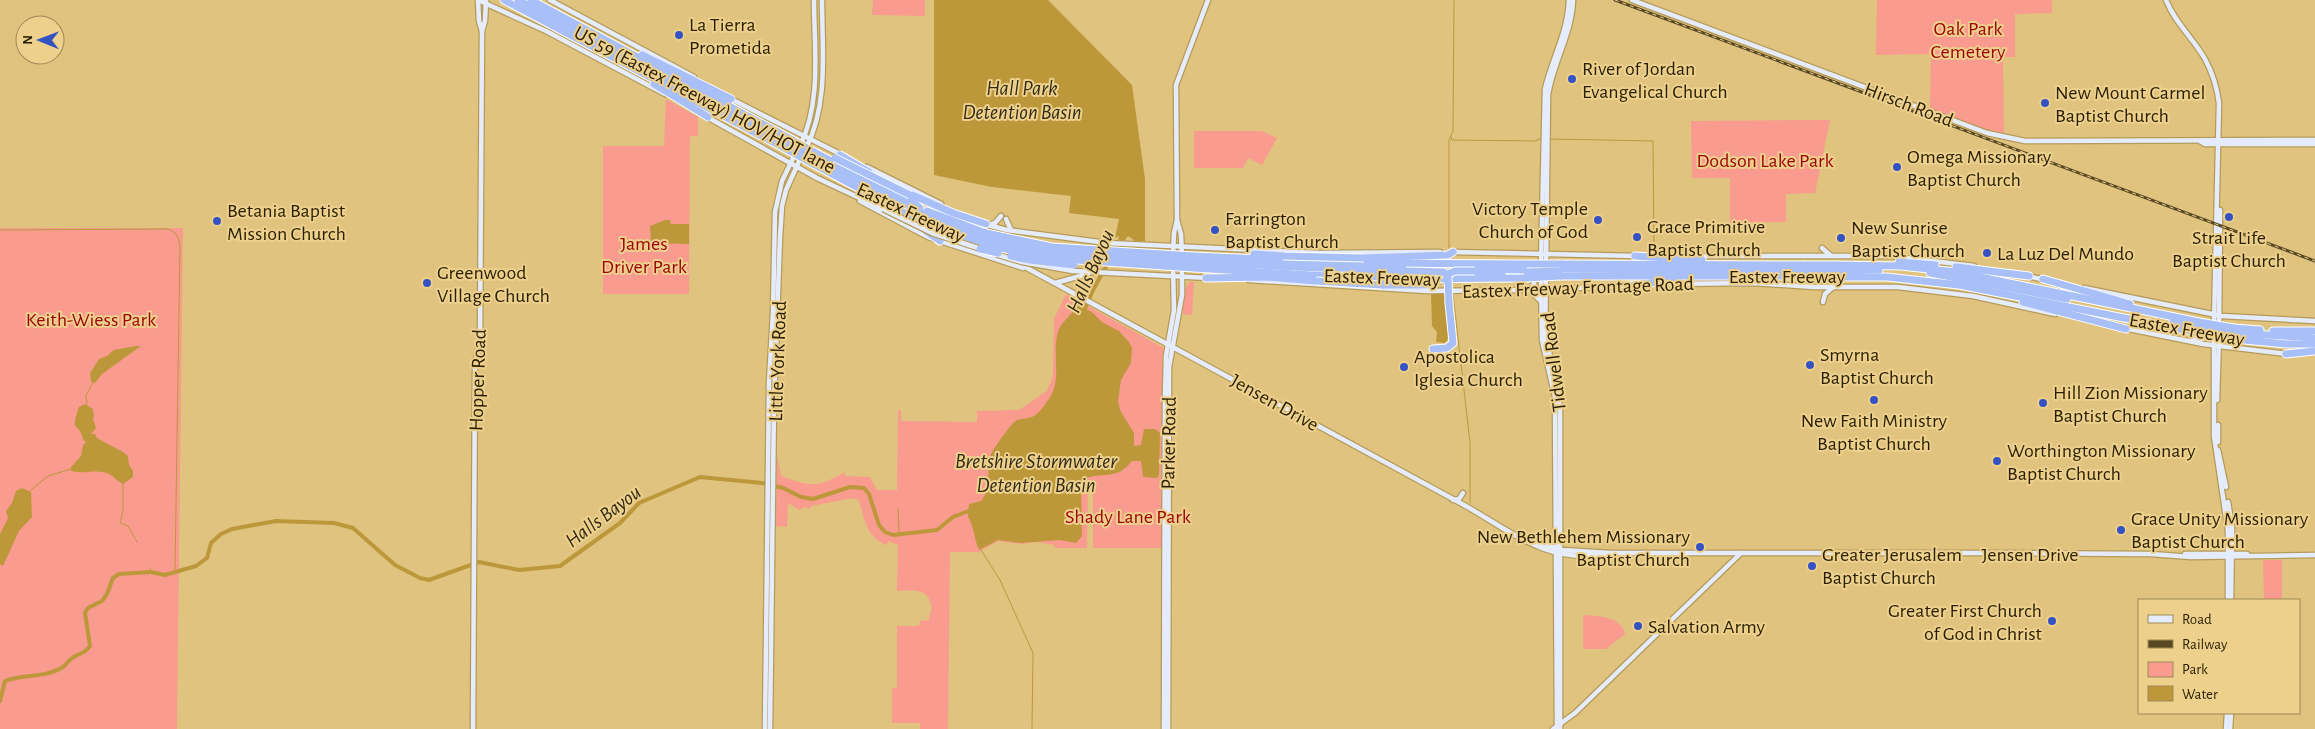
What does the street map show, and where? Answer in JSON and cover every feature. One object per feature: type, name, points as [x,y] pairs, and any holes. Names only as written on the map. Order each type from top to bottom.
[{"type":"highway","name":"Eastex Freeway","points":[[504,0],[630,66],[790,138],[818,154],[865,190],[928,223],[983,244],[1047,258],[1132,265],[1194,262],[1424,275],[1752,265],[1803,271]]},
{"type":"highway","name":"US 59 (Eastex Freeway) HOV/HOT lane","points":[[518,0],[790,138]]},
{"type":"highway","name":"Eastex Freeway","points":[[531,0],[920,208],[983,244],[1052,247],[1308,274],[1378,279],[1487,280],[1527,271]]},
{"type":"highway","points":[[614,44],[624,46],[731,99]]},
{"type":"highway","points":[[630,66],[635,72],[708,117]]},
{"type":"highway","points":[[818,154],[838,156],[910,195],[987,225]]},
{"type":"highway","name":"US 59 (Eastex Freeway) HOV/HOT lane","points":[[818,154],[983,244]]},
{"type":"highway","points":[[838,156],[915,202],[920,208]]},
{"type":"highway","points":[[865,190],[940,241]]},
{"type":"highway","points":[[1303,252],[1354,263]]},
{"type":"highway","points":[[1201,256],[1212,253],[1364,258],[1440,255],[1452,252]]},
{"type":"highway","name":"Eastex Freeway","points":[[1194,262],[1201,256],[1527,271],[1835,271],[1977,288],[2234,333],[2286,344],[2315,344]]},
{"type":"highway","points":[[1635,256],[1744,261],[1752,265]]},
{"type":"highway","points":[[1866,265],[1878,262],[1909,262],[2029,276]]},
{"type":"highway","name":"Eastex Freeway","points":[[1560,270],[1697,276],[1835,271],[1866,265],[1901,266],[1956,272],[2144,311],[2199,327],[2234,333],[2315,331]]},
{"type":"highway","points":[[1321,269],[1440,271],[1447,278],[1450,338],[1445,345],[1433,347]]},
{"type":"highway","points":[[1835,271],[1898,270],[1948,276],[2140,313],[2199,327]]},
{"type":"highway","points":[[1447,278],[1452,273],[1527,271]]},
{"type":"highway","points":[[1308,274],[1400,290]]},
{"type":"highway","points":[[1628,286],[1688,279],[1697,276]]},
{"type":"highway","points":[[1206,278],[1266,277],[1382,285],[1460,284],[1487,280]]},
{"type":"highway","points":[[2042,279],[2133,305],[2144,311]]},
{"type":"highway","points":[[1977,288],[1987,294],[2094,319],[2126,329]]},
{"type":"highway","points":[[2234,333],[2315,338]]},
{"type":"highway","points":[[2286,354],[2315,352]]},
{"type":"main road","name":"Eastex Freeway Frontage Road","points":[[478,0],[487,1],[496,8],[546,31],[708,117],[784,160],[882,209],[932,233],[983,244],[1022,262],[1085,273],[1174,276],[1400,290],[1529,290],[1700,283],[1898,287],[1936,290],[1973,296],[2203,344],[2286,354]]},
{"type":"main road","name":"Hopper Road","points":[[473,729],[475,365],[480,340],[482,30],[479,21],[478,0]]},
{"type":"main road","points":[[550,0],[679,68],[731,99],[790,138],[804,137],[810,140],[818,154]]},
{"type":"main road","name":"Little York Road","points":[[772,431],[771,342],[774,308],[774,236],[777,197],[786,173],[804,137],[812,110],[814,90],[814,0]]},
{"type":"main road","name":"Little York Road","points":[[765,729],[768,492],[771,473],[780,236],[784,198],[788,182],[810,140],[819,112],[822,80],[822,0]]},
{"type":"main road","name":"Parker Road","points":[[1176,310],[1173,246],[1177,220],[1176,85],[1208,0]]},
{"type":"main road","name":"Tidwell Road","points":[[1558,437],[1555,397],[1543,346],[1541,301],[1544,254],[1545,124],[1548,96],[1557,56],[1569,25],[1571,0]]},
{"type":"main road","name":"Hirsch Road","points":[[1632,0],[2002,138],[2025,141],[2315,142]]},
{"type":"main road","points":[[2166,0],[2174,16],[2204,58],[2212,75],[2219,103],[2216,436],[2229,520],[2229,599]]},
{"type":"main road","name":"Hopper Road","points":[[482,30],[486,19],[487,1]]},
{"type":"main road","points":[[486,19],[496,8]]},
{"type":"main road","points":[[812,110],[819,112]]},
{"type":"main road","points":[[790,138],[804,129],[809,122]]},
{"type":"main road","points":[[814,129],[818,154]]},
{"type":"main road","points":[[786,173],[784,160],[795,145],[797,137],[790,138]]},
{"type":"main road","points":[[807,172],[805,161],[815,146],[818,154]]},
{"type":"main road","name":"Eastex Freeway Frontage Road","points":[[838,156],[987,225],[1002,229],[1107,243],[1303,252],[1452,252],[1635,256],[1884,256],[1923,259],[2029,276],[2217,315],[2292,321],[2315,320]]},
{"type":"main road","name":"Jensen Drive","points":[[819,178],[897,222],[940,241],[983,244],[992,257],[999,257],[1066,288],[1515,534],[1527,543],[1559,551],[1611,553],[2315,555]]},
{"type":"main road","points":[[983,244],[988,250],[992,235],[991,229],[987,225],[995,223],[1004,217],[1011,230]]},
{"type":"main road","name":"Parker Road","points":[[1166,729],[1167,411],[1170,346],[1182,288],[1182,247],[1180,226],[1177,220]]},
{"type":"main road","points":[[999,257],[1002,229]]},
{"type":"main road","points":[[992,257],[1002,229]]},
{"type":"main road","points":[[1174,233],[1172,239],[1164,246],[1168,249],[1169,253],[1167,270],[1164,276],[1174,288]]},
{"type":"main road","points":[[774,236],[780,236]]},
{"type":"main road","points":[[1182,288],[1184,282],[1191,277],[1187,273],[1186,266],[1187,253],[1191,247]]},
{"type":"main road","points":[[1822,248],[1832,256],[1828,262],[1828,279],[1834,287],[1825,294],[1823,302]]},
{"type":"main road","points":[[1532,254],[1534,281],[1529,290],[1541,301]]},
{"type":"main road","points":[[1546,297],[1558,288],[1554,283],[1554,260],[1557,254]]},
{"type":"main road","points":[[1804,257],[1809,260],[1811,267],[1810,280],[1806,286]]},
{"type":"main road","points":[[1055,283],[1085,273]]},
{"type":"main road","points":[[1066,288],[1064,282],[1067,279]]},
{"type":"main road","name":"Tidwell Road","points":[[1543,289],[1546,297],[1546,335],[1558,395],[1558,726]]},
{"type":"main road","points":[[2206,312],[2217,304]]},
{"type":"main road","points":[[2216,360],[2224,352],[2234,348],[2227,342],[2228,324],[2231,317],[2217,304]]},
{"type":"main road","points":[[2187,340],[2203,339],[2205,337],[2205,315],[2198,310]]},
{"type":"main road","points":[[771,342],[776,345]]},
{"type":"main road","points":[[2203,344],[2211,351],[2216,360]]},
{"type":"main road","name":"Little York Road","points":[[770,729],[774,494],[771,473]]},
{"type":"main road","points":[[1453,500],[1459,499],[1463,493]]},
{"type":"main road","points":[[1729,553],[1731,563]]},
{"type":"main road","points":[[1547,729],[1558,726],[1578,709],[1741,553]]},
{"type":"main road","points":[[2226,729],[2227,714]]},
{"type":"main road","points":[[2230,729],[2231,714]]},
{"type":"green space","points":[[873,0],[925,0],[925,16],[872,15]]},
{"type":"green space","name":"Oak Park Cemetery","points":[[1877,0],[2052,0],[2052,13],[2015,14],[2015,57],[2003,57],[2004,136],[1930,109],[1931,54],[1876,55]]},
{"type":"green space","name":"James Driver Park","points":[[666,99],[698,117],[698,136],[690,136],[689,294],[603,294],[603,146],[664,146]]},
{"type":"green space","name":"Dodson Lake Park","points":[[1830,120],[1815,193],[1786,194],[1786,222],[1730,223],[1730,178],[1692,178],[1691,121]]},
{"type":"green space","points":[[1194,131],[1262,131],[1277,138],[1262,165],[1248,158],[1243,168],[1194,168]]},
{"type":"green space","name":"Keith-Wiess Park","points":[[0,228],[183,228],[177,729],[0,729]]},
{"type":"green space","points":[[1190,282],[1194,282],[1192,315],[1183,314],[1184,293]]},
{"type":"green space","name":"Shady Lane Park","points":[[1066,294],[1164,348],[1162,361],[1161,548],[1093,548],[1093,486],[1088,486],[1087,548],[1054,548],[1055,545],[1036,542],[1023,544],[998,541],[979,552],[950,552],[948,729],[920,729],[920,723],[892,723],[892,688],[897,688],[897,626],[919,626],[920,621],[929,620],[931,604],[929,599],[922,592],[897,591],[898,545],[888,541],[887,545],[875,538],[867,527],[859,500],[852,498],[811,506],[810,509],[804,507],[800,510],[788,503],[787,527],[776,526],[777,455],[781,476],[800,482],[807,484],[820,483],[845,472],[845,476],[870,477],[877,490],[897,490],[898,410],[901,410],[901,421],[977,422],[977,411],[1019,410],[1047,391],[1053,376],[1054,319]]},
{"type":"green space","points":[[2263,560],[2282,560],[2282,599],[2264,599]]},
{"type":"green space","points":[[1583,615],[1614,620],[1623,628],[1625,634],[1606,649],[1583,649]]},
{"type":"water","name":"Hall Park Detention Basin","points":[[934,0],[1048,0],[1132,85],[1145,179],[1145,241],[1135,241],[1128,236],[1124,241],[1118,241],[1119,236],[1115,238],[1119,219],[1069,213],[1071,196],[992,187],[934,175]]},
{"type":"water","points":[[670,220],[671,224],[689,224],[689,244],[651,243],[650,226]]},
{"type":"water","points":[[1431,294],[1445,294],[1449,333],[1447,341],[1444,343],[1436,342],[1437,332],[1432,326]]},
{"type":"water","name":"Bretshire Stormwater Detention Basin","points":[[1078,305],[1092,312],[1102,322],[1119,331],[1132,348],[1131,363],[1121,380],[1118,401],[1120,410],[1134,433],[1134,446],[1141,445],[1144,429],[1155,429],[1160,433],[1159,475],[1157,478],[1143,477],[1141,461],[1132,461],[1127,467],[1116,473],[1086,478],[1081,486],[1082,536],[1076,543],[1060,540],[1020,543],[998,540],[979,550],[972,524],[968,517],[969,504],[981,501],[985,496],[991,454],[1011,425],[1017,420],[1034,416],[1045,405],[1053,392],[1059,329]]},
{"type":"water","points":[[141,346],[102,374],[95,383],[91,382],[90,373],[99,359],[107,356],[114,350]]},
{"type":"water","points":[[85,404],[93,409],[93,419],[96,428],[91,434],[95,434],[97,438],[128,456],[133,477],[123,484],[106,473],[71,471],[71,467],[81,456],[83,445],[86,442],[75,425],[79,407]]},
{"type":"water","points":[[22,488],[31,492],[32,517],[19,531],[3,566],[0,564],[0,534],[8,518],[6,511],[12,503],[16,491]]},
{"type":"waterway","points":[[1449,248],[1449,140],[1453,131],[1454,0]]},
{"type":"waterway","points":[[1451,137],[1452,140],[1535,141],[1540,139]]},
{"type":"waterway","points":[[1550,139],[1653,141],[1654,252]]},
{"type":"waterway","points":[[0,230],[168,229],[175,233],[180,245],[175,571]]},
{"type":"waterway","name":"Halls Bayou","points":[[1083,313],[1108,263]]},
{"type":"waterway","points":[[1453,294],[1470,443],[1470,503]]},
{"type":"waterway","points":[[87,405],[86,395],[94,381]]},
{"type":"waterway","points":[[31,490],[48,476],[71,469]]},
{"type":"waterway","name":"Halls Bayou","points":[[0,701],[5,681],[49,673],[64,666],[74,657],[88,649],[90,646],[85,613],[88,608],[102,601],[113,578],[119,574],[151,572],[165,575],[196,566],[207,558],[211,543],[221,534],[232,529],[276,521],[334,523],[353,528],[395,565],[420,578],[429,580],[479,562],[519,570],[560,566],[620,523],[639,503],[700,477],[762,483],[783,488],[801,497],[813,499],[850,487],[864,488],[869,494],[879,525],[885,532],[893,535],[937,530],[953,517],[971,510]]},
{"type":"waterway","points":[[123,484],[123,510],[120,523],[128,526],[137,542]]},
{"type":"waterway","points":[[898,508],[899,532],[906,534]]},
{"type":"waterway","points":[[981,550],[1000,580],[1033,653],[1032,729]]},
{"type":"waterway","name":"Halls Bayou","points":[[150,568],[151,572]]},
{"type":"railway","points":[[1615,0],[2315,261]]},
{"type":"place","name":"La Tierra Prometida","points":[[679,35]]},
{"type":"place","name":"River of Jordan Evangelical Church","points":[[1572,79]]},
{"type":"place","name":"New Mount Carmel Baptist Church","points":[[2045,103]]},
{"type":"place","name":"Omega Missionary Baptist Church","points":[[1897,167]]},
{"type":"place","name":"Strait Life Baptist Church","points":[[2229,217]]},
{"type":"place","name":"Victory Temple Church of God","points":[[1598,220]]},
{"type":"place","name":"Betania Baptist Mission Church","points":[[217,221]]},
{"type":"place","name":"Farrington Baptist Church","points":[[1215,230]]},
{"type":"place","name":"Grace Primitive Baptist Church","points":[[1637,237]]},
{"type":"place","name":"New Sunrise Baptist Church","points":[[1841,238]]},
{"type":"place","name":"La Luz Del Mundo","points":[[1987,253]]},
{"type":"place","name":"Greenwood Village Church","points":[[427,283]]},
{"type":"place","name":"Smyrna Baptist Church","points":[[1810,365]]},
{"type":"place","name":"Apostolica Iglesia Church","points":[[1404,367]]},
{"type":"place","name":"New Faith Ministry Baptist Church","points":[[1874,400]]},
{"type":"place","name":"Hill Zion Missionary Baptist Church","points":[[2043,403]]},
{"type":"place","name":"Worthington Missionary Baptist Church","points":[[1997,461]]},
{"type":"place","name":"Grace Unity Missionary Baptist Church","points":[[2121,530]]},
{"type":"place","name":"New Bethlehem Missionary Baptist Church","points":[[1700,547]]},
{"type":"place","name":"Greater Jerusalem Baptist Church","points":[[1812,566]]},
{"type":"place","name":"Greater First Church of God in Christ","points":[[2052,621]]},
{"type":"place","name":"Salvation Army","points":[[1638,626]]}]
